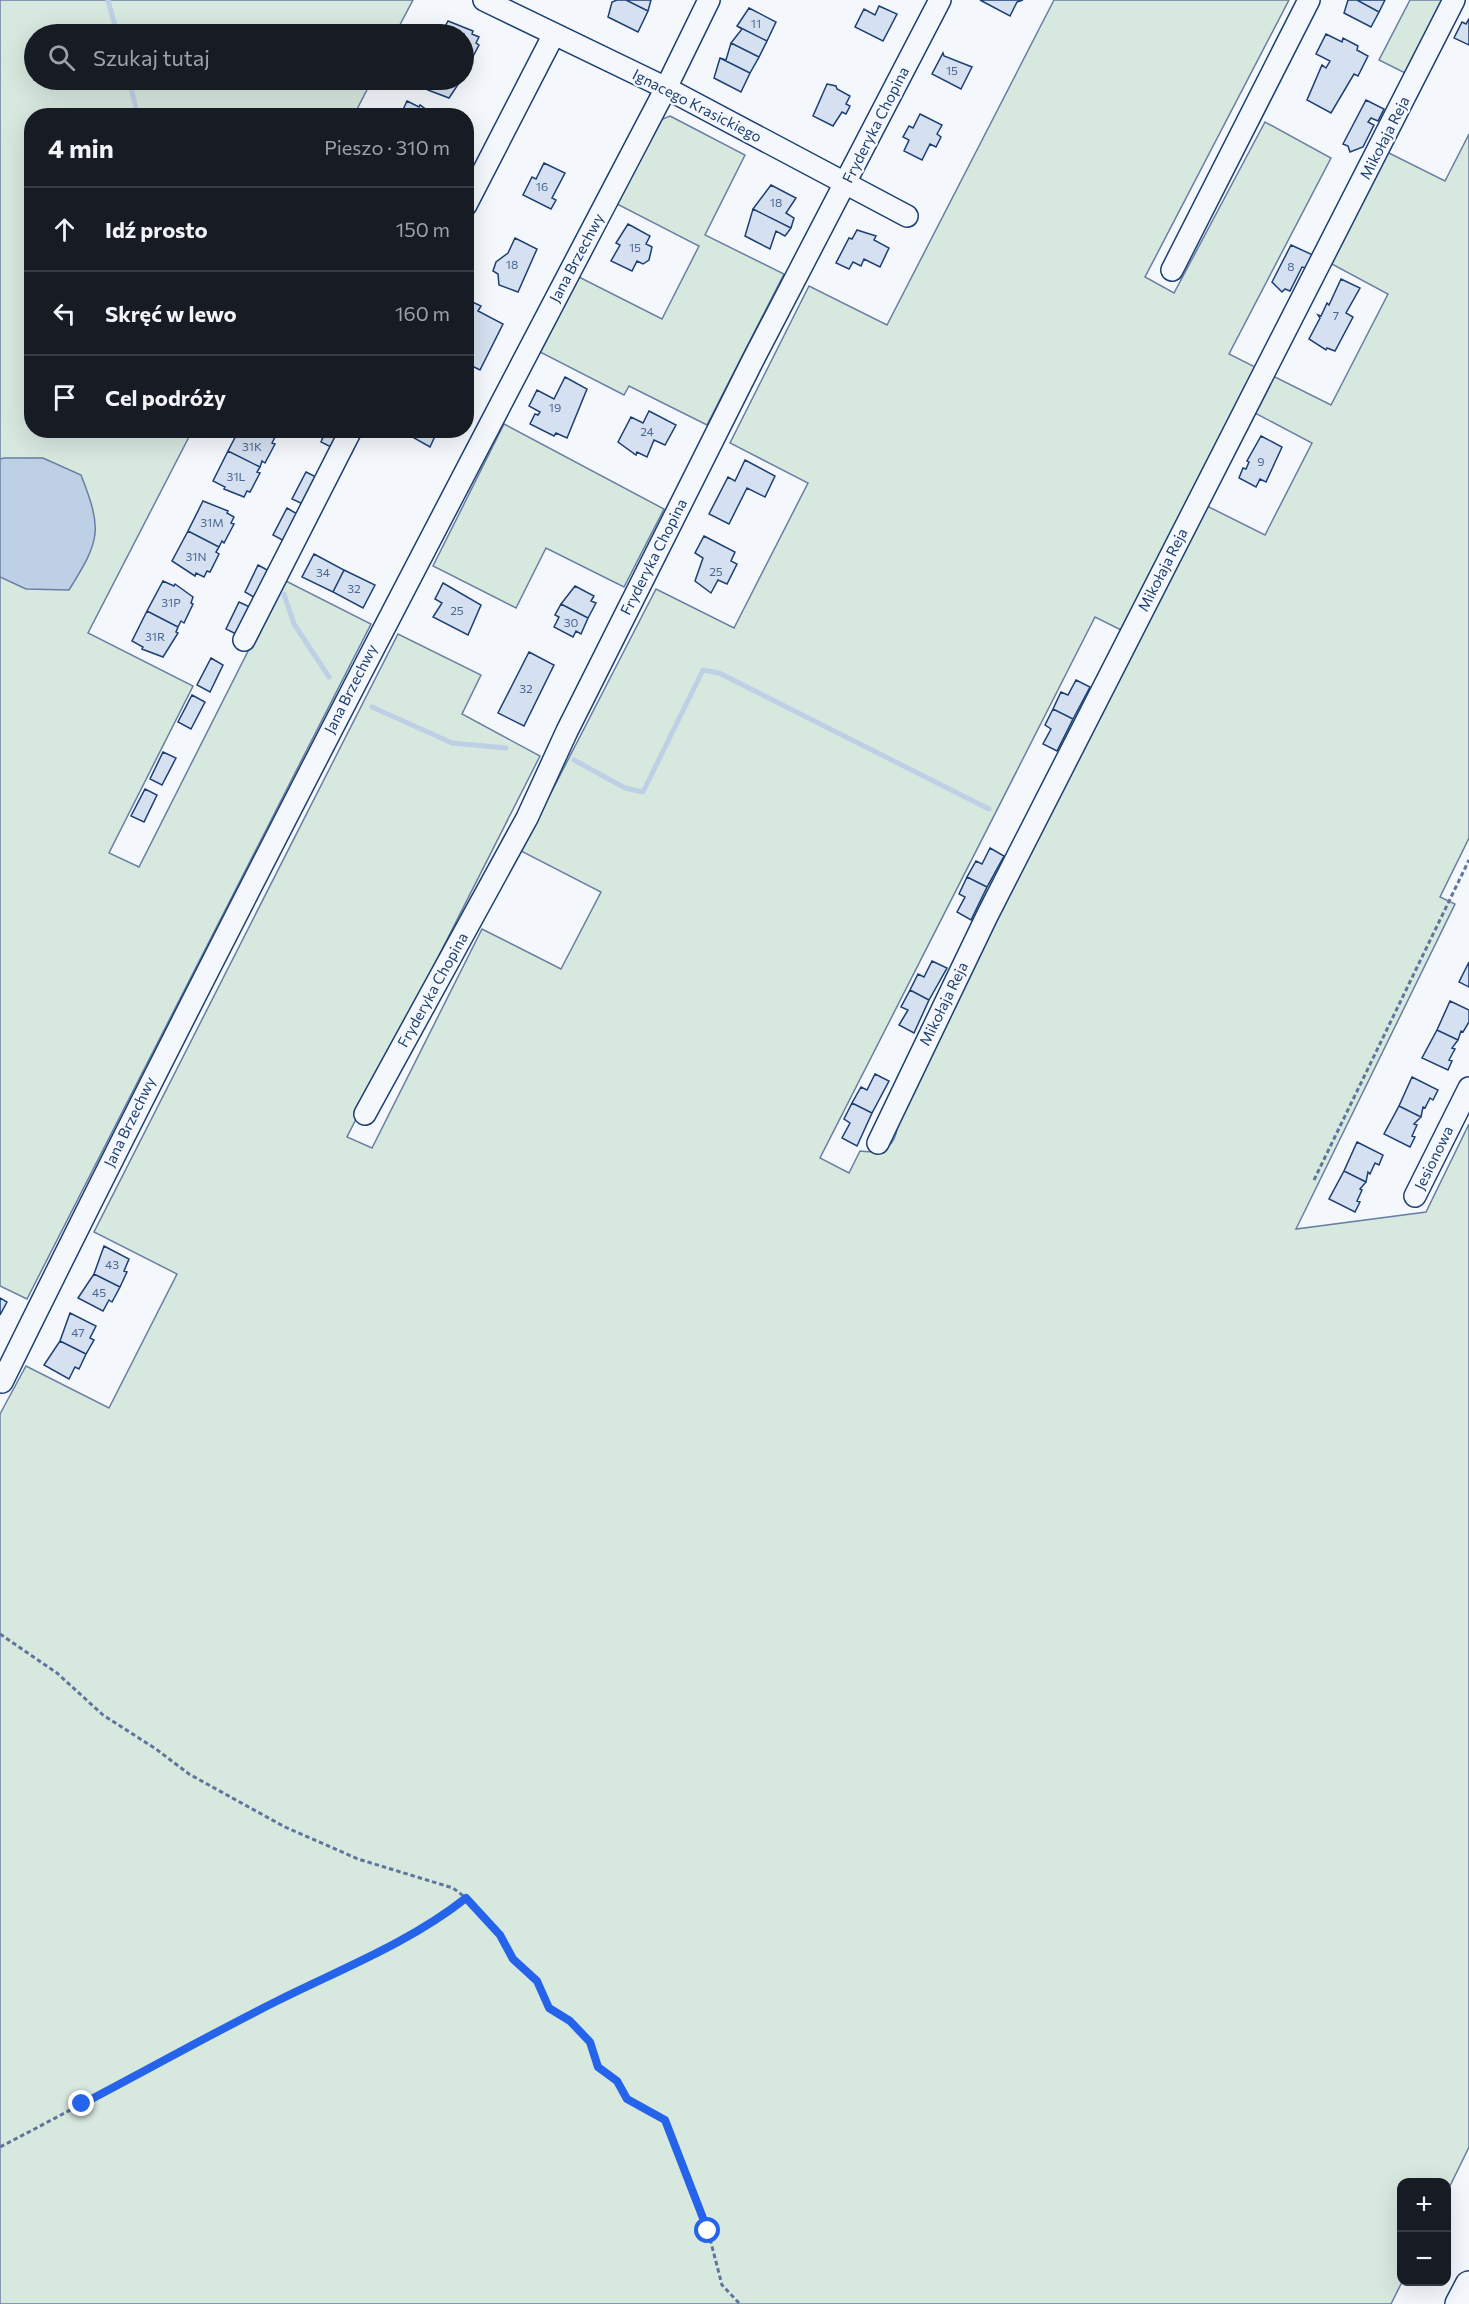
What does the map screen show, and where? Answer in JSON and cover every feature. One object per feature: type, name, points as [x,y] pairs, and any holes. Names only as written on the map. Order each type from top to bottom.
[{"type":"main road","points":[[1459,2304],[1469,2285]]},
{"type":"street","name":"Ignacego Krasickiego","points":[[484,0],[666,88],[907,216]]},
{"type":"street","name":"Jana Brzechwy","points":[[2,1382],[146,1089],[348,695],[666,88],[709,0]]},
{"type":"street","name":"Fryderyka Chopina","points":[[365,1114],[527,819],[613,639],[940,0]]},
{"type":"street","points":[[1172,270],[1310,0]]},
{"type":"street","name":"Mikołaja Reja","points":[[878,1143],[987,916],[1454,0]]},
{"type":"street","points":[[474,189],[554,34]]},
{"type":"street","points":[[244,640],[347,438]]},
{"type":"street","name":"Jesionowa","points":[[1415,1196],[1469,1088]]},
{"type":"path","points":[[1314,1180],[1469,860]]},
{"type":"path","points":[[0,1634],[57,1673],[104,1715],[189,1774],[285,1827],[358,1859],[453,1888],[466,1898],[500,1935],[513,1959],[537,1981],[549,2008],[570,2021],[590,2042],[598,2067],[617,2081],[627,2099],[665,2120],[708,2231],[722,2285],[740,2304]]},
{"type":"path","points":[[0,2147],[277,2001],[381,1951],[441,1918],[466,1898]]},
{"type":"shaded area","points":[[0,0],[413,0],[400,24],[24,24],[24,90],[367,90],[358,108],[24,108],[24,438],[188,438],[88,633],[193,686],[109,853],[139,867],[284,580],[371,624],[27,1299],[0,1286]]},
{"type":"shaded area","points":[[1054,0],[1289,0],[1145,277],[1174,293],[1265,122],[1331,158],[1229,354],[1259,369],[1123,631],[1095,617],[820,1158],[849,1173],[860,1151],[880,1151],[892,1143],[900,1110],[1205,505],[1265,535],[1312,443],[1253,412],[1271,375],[1331,405],[1388,294],[1328,262],[1385,151],[1445,181],[1469,134],[1469,838],[1440,897],[1455,904],[1296,1229],[1426,1212],[1469,1124],[1469,2147],[1451,2184],[1451,2178],[1397,2178],[1397,2286],[1400,2286],[1391,2304],[0,2304],[0,1414],[26,1366],[109,1408],[177,1274],[94,1232],[398,634],[481,675],[462,714],[540,756],[347,1137],[372,1148],[482,929],[561,969],[601,892],[521,851],[656,589],[734,628],[808,483],[730,443],[809,286],[887,325]]},
{"type":"shaded area","points":[[1410,0],[1447,0],[1409,75],[1379,60]]},
{"type":"shaded area","points":[[670,116],[745,155],[705,235],[784,274],[707,425],[629,386],[624,395],[540,352],[579,277],[662,319],[699,246],[617,204],[660,120]]},
{"type":"shaded area","points":[[504,424],[664,509],[624,587],[546,548],[516,608],[433,566]]},
{"type":"water","points":[[43,458],[81,475],[93,510],[95,535],[87,559],[69,590],[26,589],[0,577],[0,459]]},
{"type":"building","points":[[626,0],[648,11],[638,32],[608,17],[612,2]]},
{"type":"building","points":[[626,0],[651,0],[648,11]]},
{"type":"building","points":[[980,0],[1023,0],[1017,2],[1010,16]]},
{"type":"building","points":[[1348,0],[1357,0],[1379,12],[1371,27],[1344,13]]},
{"type":"building","points":[[1357,0],[1385,0],[1379,12]]},
{"type":"building","points":[[879,6],[897,14],[883,41],[855,27],[864,9],[875,15]]},
{"type":"building","points":[[749,8],[776,22],[767,41],[737,26]]},
{"type":"building","points":[[1469,19],[1469,45],[1454,38],[1462,22],[1466,24]]},
{"type":"building","points":[[737,26],[767,41],[759,57],[731,43],[742,29]]},
{"type":"building","points":[[1326,34],[1342,42],[1343,38],[1358,46],[1357,50],[1368,56],[1358,76],[1354,74],[1331,113],[1307,100],[1322,65],[1326,68],[1330,61],[1316,54]]},
{"type":"building","points":[[474,35],[479,37],[476,43],[479,45],[474,54]]},
{"type":"building","points":[[731,43],[759,57],[750,73],[720,58],[726,60]]},
{"type":"building","points":[[943,53],[944,56],[972,67],[961,89],[932,74]]},
{"type":"building","points":[[720,58],[750,73],[741,92],[714,78]]},
{"type":"building","points":[[827,84],[836,86],[837,89],[850,96],[846,104],[850,106],[846,114],[842,112],[833,126],[813,116]]},
{"type":"building","points":[[428,90],[454,90],[449,98]]},
{"type":"building","points":[[1366,100],[1384,109],[1378,121],[1371,118],[1368,122],[1374,125],[1363,147],[1350,152],[1348,146],[1343,144]]},
{"type":"building","points":[[407,101],[424,108],[404,108]]},
{"type":"building","points":[[920,114],[942,125],[937,134],[941,137],[936,147],[930,144],[922,160],[904,151],[909,140],[903,137],[909,126],[913,128]]},
{"type":"building","points":[[544,163],[565,173],[552,198],[556,200],[551,209],[523,195],[532,177],[536,179]]},
{"type":"building","points":[[771,185],[796,198],[786,213],[794,218],[791,228],[753,209]]},
{"type":"building","points":[[753,209],[791,228],[785,236],[776,231],[770,249],[745,236]]},
{"type":"building","points":[[628,224],[650,236],[646,244],[652,247],[649,260],[643,264],[637,261],[632,271],[611,261],[620,245],[616,243]]},
{"type":"building","points":[[857,230],[876,236],[874,240],[889,248],[880,267],[864,259],[861,266],[853,262],[849,269],[836,263],[849,238],[852,239]]},
{"type":"building","points":[[515,238],[537,249],[518,292],[499,285],[498,274],[493,271],[496,262],[508,253]]},
{"type":"building","points":[[1291,245],[1313,255],[1306,268],[1302,267],[1290,291],[1285,289],[1282,292],[1272,282]]},
{"type":"building","points":[[1341,279],[1360,288],[1346,313],[1353,317],[1335,351],[1327,348],[1326,350],[1309,339],[1320,318],[1318,315],[1321,316],[1327,303],[1329,305]]},
{"type":"building","points":[[474,303],[481,306],[478,311],[503,324],[480,370],[474,367]]},
{"type":"building","points":[[565,377],[587,389],[567,438],[556,433],[554,436],[530,424],[535,414],[538,415],[540,412],[529,406],[537,390],[554,399]]},
{"type":"building","points":[[649,411],[676,425],[665,445],[654,440],[647,457],[637,452],[636,455],[618,442],[631,417],[643,423]]},
{"type":"building","points":[[1261,436],[1282,447],[1266,482],[1260,479],[1256,487],[1239,478],[1243,468],[1246,469],[1249,462],[1247,461]]},
{"type":"building","points":[[235,438],[274,438],[272,443],[275,444],[265,463],[262,461],[260,467],[228,451]]},
{"type":"building","points":[[323,438],[338,438],[333,448],[321,442]]},
{"type":"building","points":[[414,438],[434,438],[430,447]]},
{"type":"building","points":[[228,451],[260,467],[257,472],[260,473],[250,492],[247,491],[244,497],[224,489],[225,487],[213,481]]},
{"type":"building","points":[[745,460],[775,476],[765,497],[747,488],[729,524],[709,514],[728,477],[735,481]]},
{"type":"building","points":[[306,472],[318,478],[305,505],[292,499]]},
{"type":"building","points":[[203,501],[228,511],[227,513],[234,517],[231,523],[234,524],[224,543],[222,541],[219,547],[188,531]]},
{"type":"building","points":[[287,508],[299,515],[286,542],[273,535]]},
{"type":"building","points":[[188,531],[219,547],[216,552],[219,554],[210,572],[207,571],[204,577],[196,573],[195,576],[172,561]]},
{"type":"building","points":[[704,536],[735,552],[731,561],[737,564],[727,584],[718,580],[711,593],[695,581],[703,558],[695,553]]},
{"type":"building","points":[[314,554],[344,570],[333,592],[302,577]]},
{"type":"building","points":[[258,565],[271,572],[257,599],[245,592]]},
{"type":"building","points":[[344,570],[375,585],[363,608],[333,592]]},
{"type":"building","points":[[163,581],[174,586],[175,584],[193,597],[191,603],[193,604],[184,623],[181,621],[178,627],[147,611]]},
{"type":"building","points":[[443,583],[481,605],[468,635],[433,617],[442,603],[435,599]]},
{"type":"building","points":[[575,586],[594,596],[591,601],[596,603],[588,618],[561,604]]},
{"type":"building","points":[[239,602],[252,608],[238,635],[226,629]]},
{"type":"building","points":[[561,604],[588,618],[581,634],[576,631],[573,637],[554,627],[559,617],[555,615]]},
{"type":"building","points":[[147,611],[178,627],[176,632],[178,633],[163,657],[142,649],[143,647],[132,641]]},
{"type":"building","points":[[529,652],[554,665],[524,726],[498,713]]},
{"type":"building","points":[[211,658],[223,665],[210,692],[197,685]]},
{"type":"building","points":[[1076,680],[1090,687],[1073,719],[1053,709],[1061,692],[1068,695]]},
{"type":"building","points":[[192,695],[205,702],[191,729],[178,722]]},
{"type":"building","points":[[1053,709],[1073,719],[1057,751],[1043,744],[1051,729],[1045,725]]},
{"type":"building","points":[[163,752],[176,758],[162,785],[150,779]]},
{"type":"building","points":[[145,789],[157,795],[144,822],[131,816]]},
{"type":"building","points":[[990,848],[1004,856],[987,887],[967,877],[976,861],[982,864]]},
{"type":"building","points":[[967,877],[987,887],[971,920],[957,912],[965,897],[959,894]]},
{"type":"building","points":[[932,961],[947,968],[929,1000],[910,990],[918,974],[924,977]]},
{"type":"building","points":[[1469,962],[1469,987],[1459,982]]},
{"type":"building","points":[[910,990],[929,1000],[914,1033],[899,1025],[908,1010],[901,1007]]},
{"type":"building","points":[[1450,1001],[1469,1010],[1469,1022],[1463,1032],[1461,1031],[1458,1040],[1437,1030]]},
{"type":"building","points":[[1437,1030],[1458,1040],[1452,1048],[1455,1049],[1449,1060],[1452,1061],[1448,1070],[1422,1058]]},
{"type":"building","points":[[875,1074],[889,1081],[872,1113],[852,1103],[861,1087],[867,1090]]},
{"type":"building","points":[[1412,1077],[1438,1090],[1433,1100],[1430,1098],[1425,1108],[1423,1107],[1421,1117],[1399,1106]]},
{"type":"building","points":[[852,1103],[872,1113],[857,1146],[842,1138],[850,1123],[844,1119]]},
{"type":"building","points":[[1399,1106],[1421,1117],[1414,1124],[1417,1125],[1412,1136],[1415,1137],[1410,1147],[1384,1134]]},
{"type":"building","points":[[1357,1142],[1383,1155],[1379,1165],[1375,1163],[1370,1174],[1368,1172],[1366,1182],[1344,1171]]},
{"type":"building","points":[[1344,1171],[1366,1182],[1360,1189],[1362,1190],[1357,1201],[1360,1202],[1355,1212],[1329,1199]]},
{"type":"building","points":[[104,1246],[129,1259],[124,1271],[127,1272],[120,1287],[94,1274]]},
{"type":"building","points":[[94,1274],[120,1287],[112,1302],[109,1300],[103,1311],[78,1298]]},
{"type":"building","points":[[0,1298],[7,1302],[0,1315]]},
{"type":"building","points":[[70,1313],[96,1326],[90,1338],[94,1340],[86,1354],[60,1341]]},
{"type":"building","points":[[60,1341],[86,1354],[79,1369],[75,1367],[69,1379],[44,1365]]},
{"type":"waterway","points":[[108,0],[114,24]]},
{"type":"waterway","points":[[132,90],[136,108]]},
{"type":"waterway","points":[[284,594],[294,624],[329,677]]},
{"type":"waterway","points":[[574,760],[625,788],[643,792],[703,670],[719,673],[989,809]]},
{"type":"waterway","points":[[372,707],[452,743],[506,748]]},
{"type":"route","points":[[82,2104],[277,2001],[381,1951],[441,1918],[466,1898],[500,1935],[513,1959],[537,1981],[549,2008],[570,2021],[590,2042],[598,2067],[617,2081],[627,2099],[665,2120],[708,2231]]}]
